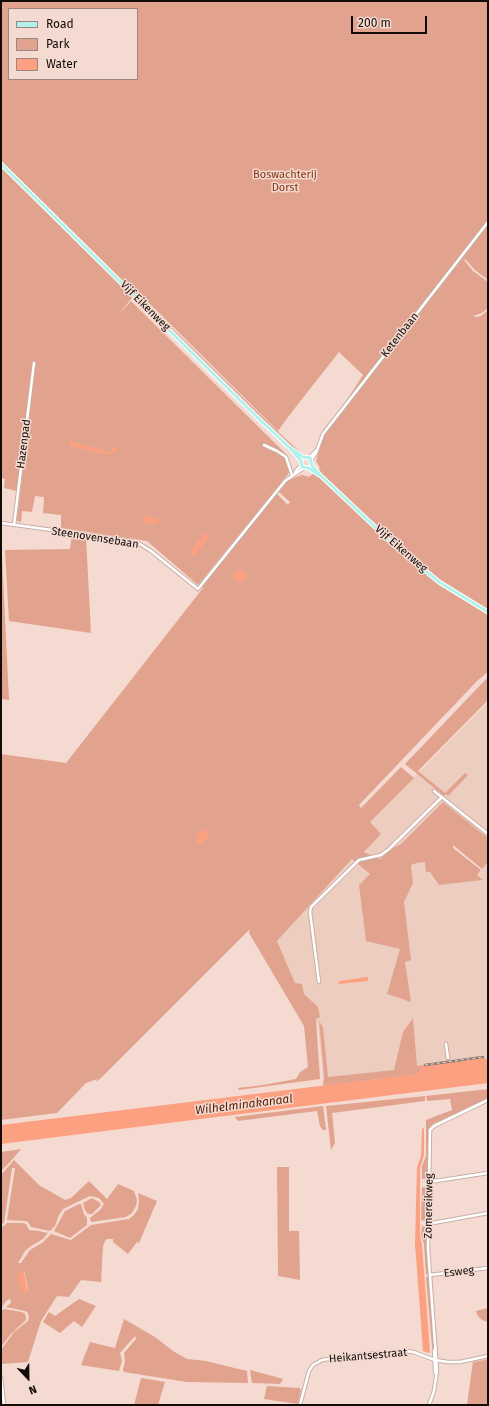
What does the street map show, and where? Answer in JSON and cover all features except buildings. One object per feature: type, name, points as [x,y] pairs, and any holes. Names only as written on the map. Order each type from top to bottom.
[{"type":"main road","name":"Vijf Eikenweg","points":[[1,164],[290,448],[301,461]]},
{"type":"main road","name":"Vijf Eikenweg","points":[[290,448],[304,458]]},
{"type":"main road","points":[[304,458],[311,461],[308,468],[302,466],[301,461],[304,458]]},
{"type":"main road","name":"Vijf Eikenweg","points":[[311,461],[321,476]]},
{"type":"main road","name":"Vijf Eikenweg","points":[[308,468],[321,476],[391,542],[426,572],[457,594],[488,612]]},
{"type":"street","name":"Ketenbaan","points":[[311,461],[317,450],[320,438],[488,222]]},
{"type":"street","name":"Hazenpad","points":[[14,525],[34,363]]},
{"type":"street","points":[[264,445],[277,450],[286,456],[293,475],[302,466]]},
{"type":"street","name":"Steenovensebaan","points":[[1,523],[125,540],[140,544],[151,551],[198,589],[285,481],[293,475]]},
{"type":"street","points":[[434,791],[488,834]]},
{"type":"street","points":[[318,982],[310,912],[311,907],[359,860],[381,855],[389,849],[442,797]]},
{"type":"street","points":[[446,1044],[448,1058]]},
{"type":"street","name":"Zomereikweg","points":[[429,1405],[434,1391],[436,1375],[434,1371],[436,1348],[430,1276],[428,1223],[430,1130],[432,1127],[488,1100]]},
{"type":"street","points":[[429,1182],[488,1173]]},
{"type":"street","points":[[428,1223],[488,1214]]},
{"type":"street","name":"Esweg","points":[[430,1276],[488,1268]]},
{"type":"street","name":"Heikantsestraat","points":[[300,1405],[309,1371],[313,1365],[322,1360],[354,1355],[405,1351],[413,1352],[436,1360],[460,1362],[488,1356]]},
{"type":"street","points":[[1,1377],[4,1405]]},
{"type":"shaded area","points":[[488,702],[488,838],[443,802],[401,844],[393,848],[380,859],[364,852],[380,834],[370,822]]},
{"type":"shaded area","points":[[352,859],[405,899],[413,883],[411,865],[425,862],[430,872],[482,879],[477,875],[488,862],[488,1061],[485,1058],[424,1065],[419,1074],[324,1084],[318,1025],[299,993],[277,941]]},
{"type":"green space","name":"Boswachterij Dorst","points":[[1,1],[488,1],[488,280],[475,270],[465,259],[464,260],[473,271],[488,282],[488,308],[482,313],[473,316],[481,316],[488,310],[488,672],[478,680],[359,805],[361,808],[401,767],[414,778],[370,822],[381,834],[364,852],[380,859],[393,848],[401,844],[443,802],[488,838],[488,862],[482,869],[453,845],[453,848],[481,870],[477,875],[483,880],[439,885],[430,872],[426,872],[425,862],[411,865],[413,883],[404,902],[411,960],[405,962],[411,1002],[387,994],[400,949],[366,941],[359,885],[370,874],[352,859],[277,941],[295,983],[302,984],[304,994],[318,1007],[320,1017],[316,1019],[320,1079],[239,1090],[238,1088],[296,1079],[300,1072],[308,1067],[304,1026],[249,933],[250,929],[102,1077],[96,1082],[97,1079],[86,1083],[57,1113],[1,1120],[1,754],[66,763],[203,588],[202,587],[277,494],[288,505],[290,502],[279,492],[288,481],[303,475],[309,477],[320,468],[316,461],[323,437],[363,375],[339,352],[278,431],[137,291],[136,292],[272,426],[300,452],[299,453],[295,450],[268,426],[135,294],[119,314],[131,301],[287,455],[289,473],[198,585],[147,541],[61,528],[61,515],[43,513],[44,497],[35,496],[32,512],[22,511],[21,522],[17,521],[35,366],[17,491],[4,488],[5,479],[1,478]]},
{"type":"green space","points":[[72,535],[86,537],[91,633],[9,621],[5,550],[70,549]]},
{"type":"green space","points":[[2,556],[9,700],[1,699]]},
{"type":"green space","points":[[488,677],[488,700],[418,771],[445,793],[465,773],[468,775],[448,796],[446,794],[444,796],[405,764]]},
{"type":"green space","points":[[413,1018],[417,1066],[423,1065],[419,1074],[323,1086],[324,1076],[319,1021],[323,1027],[328,1077],[394,1070],[403,1032]]},
{"type":"green space","points":[[488,1089],[488,1098],[433,1124],[430,1127],[428,1178],[422,1179],[422,1166],[426,1156],[426,1120],[452,1110],[450,1099],[427,1101],[426,1096]]},
{"type":"green space","points":[[425,1096],[425,1101],[332,1113],[335,1143],[331,1150],[326,1106]]},
{"type":"green space","points":[[323,1106],[326,1130],[323,1130],[320,1126],[317,1111],[238,1121],[235,1117]]},
{"type":"green space","points":[[21,1149],[11,1161],[1,1171],[1,1152]]},
{"type":"green space","points":[[14,1160],[39,1185],[65,1200],[71,1198],[89,1181],[107,1199],[118,1184],[134,1191],[137,1200],[136,1206],[132,1213],[126,1217],[91,1222],[90,1218],[101,1209],[104,1204],[99,1198],[90,1196],[63,1209],[55,1226],[50,1231],[31,1227],[28,1222],[25,1221],[7,1220],[15,1168],[12,1168],[4,1223],[2,1224],[1,1175]]},
{"type":"green space","points":[[277,1167],[289,1167],[289,1231],[299,1231],[300,1280],[278,1276]]},
{"type":"green space","points":[[423,1187],[428,1188],[426,1221],[421,1220]]},
{"type":"green space","points":[[138,1193],[157,1201],[139,1243],[137,1242],[128,1254],[113,1242],[113,1239],[107,1239],[103,1246],[101,1282],[81,1280],[69,1297],[57,1296],[41,1321],[28,1362],[1,1364],[1,1350],[14,1332],[28,1321],[29,1317],[28,1313],[25,1311],[6,1307],[11,1303],[10,1299],[6,1301],[1,1309],[1,1227],[7,1223],[23,1223],[26,1224],[29,1230],[48,1233],[43,1239],[25,1251],[18,1263],[21,1263],[30,1250],[42,1243],[51,1234],[71,1240],[91,1225],[129,1219],[138,1209]],"holes":[[[24,1272],[28,1290],[22,1288],[17,1276]]]},
{"type":"green space","points":[[92,1198],[101,1205],[92,1214],[88,1214],[83,1203]]},
{"type":"green space","points":[[81,1204],[87,1218],[87,1225],[70,1238],[54,1231],[65,1211]]},
{"type":"green space","points":[[422,1226],[427,1227],[427,1275],[424,1244],[421,1235]]},
{"type":"green space","points":[[428,1276],[434,1341],[433,1357],[426,1278]]},
{"type":"green space","points":[[79,1299],[96,1306],[82,1327],[74,1321],[60,1333],[43,1322],[49,1312],[55,1316]]},
{"type":"green space","points":[[488,1308],[488,1322],[482,1320],[477,1315],[476,1311]]},
{"type":"green space","points":[[4,1309],[22,1312],[25,1314],[26,1320],[11,1334],[1,1347],[1,1311]]},
{"type":"green space","points":[[124,1319],[155,1337],[173,1351],[187,1359],[206,1361],[247,1371],[248,1383],[187,1382],[124,1372],[124,1353],[136,1339],[135,1336],[120,1353],[122,1361],[119,1371],[81,1365],[90,1342],[115,1348]]},
{"type":"green space","points":[[488,1359],[488,1405],[467,1405],[473,1361]]},
{"type":"green space","points":[[250,1370],[283,1379],[280,1384],[252,1383]]},
{"type":"green space","points":[[141,1378],[165,1382],[158,1405],[134,1405]]},
{"type":"green space","points":[[267,1386],[300,1388],[301,1390],[298,1404],[264,1399]]},
{"type":"water","points":[[72,439],[72,442],[104,450],[105,453],[112,451],[110,445],[113,448],[118,448],[112,454],[103,454],[71,446],[68,443]]},
{"type":"water","points":[[144,516],[158,518],[158,523],[143,523],[141,521]]},
{"type":"water","points":[[205,533],[210,537],[194,556],[189,552]]},
{"type":"water","points":[[240,570],[244,572],[246,576],[244,580],[240,582],[236,580],[234,576],[236,572]]},
{"type":"water","points":[[203,830],[208,831],[209,836],[204,843],[199,844],[196,838]]},
{"type":"water","points":[[367,977],[368,981],[338,983],[340,981]]},
{"type":"water","name":"Wilhelminakanaal","points":[[485,1058],[488,1061],[488,1083],[1,1144],[1,1125],[418,1074],[423,1065]]},
{"type":"water","points":[[423,1128],[424,1155],[420,1169],[420,1234],[430,1352],[428,1353],[423,1351],[415,1244],[417,1167],[421,1156]]},
{"type":"water","points":[[24,1272],[28,1292],[25,1294],[16,1275]]},
{"type":"railway","points":[[425,1065],[483,1057]]}]
